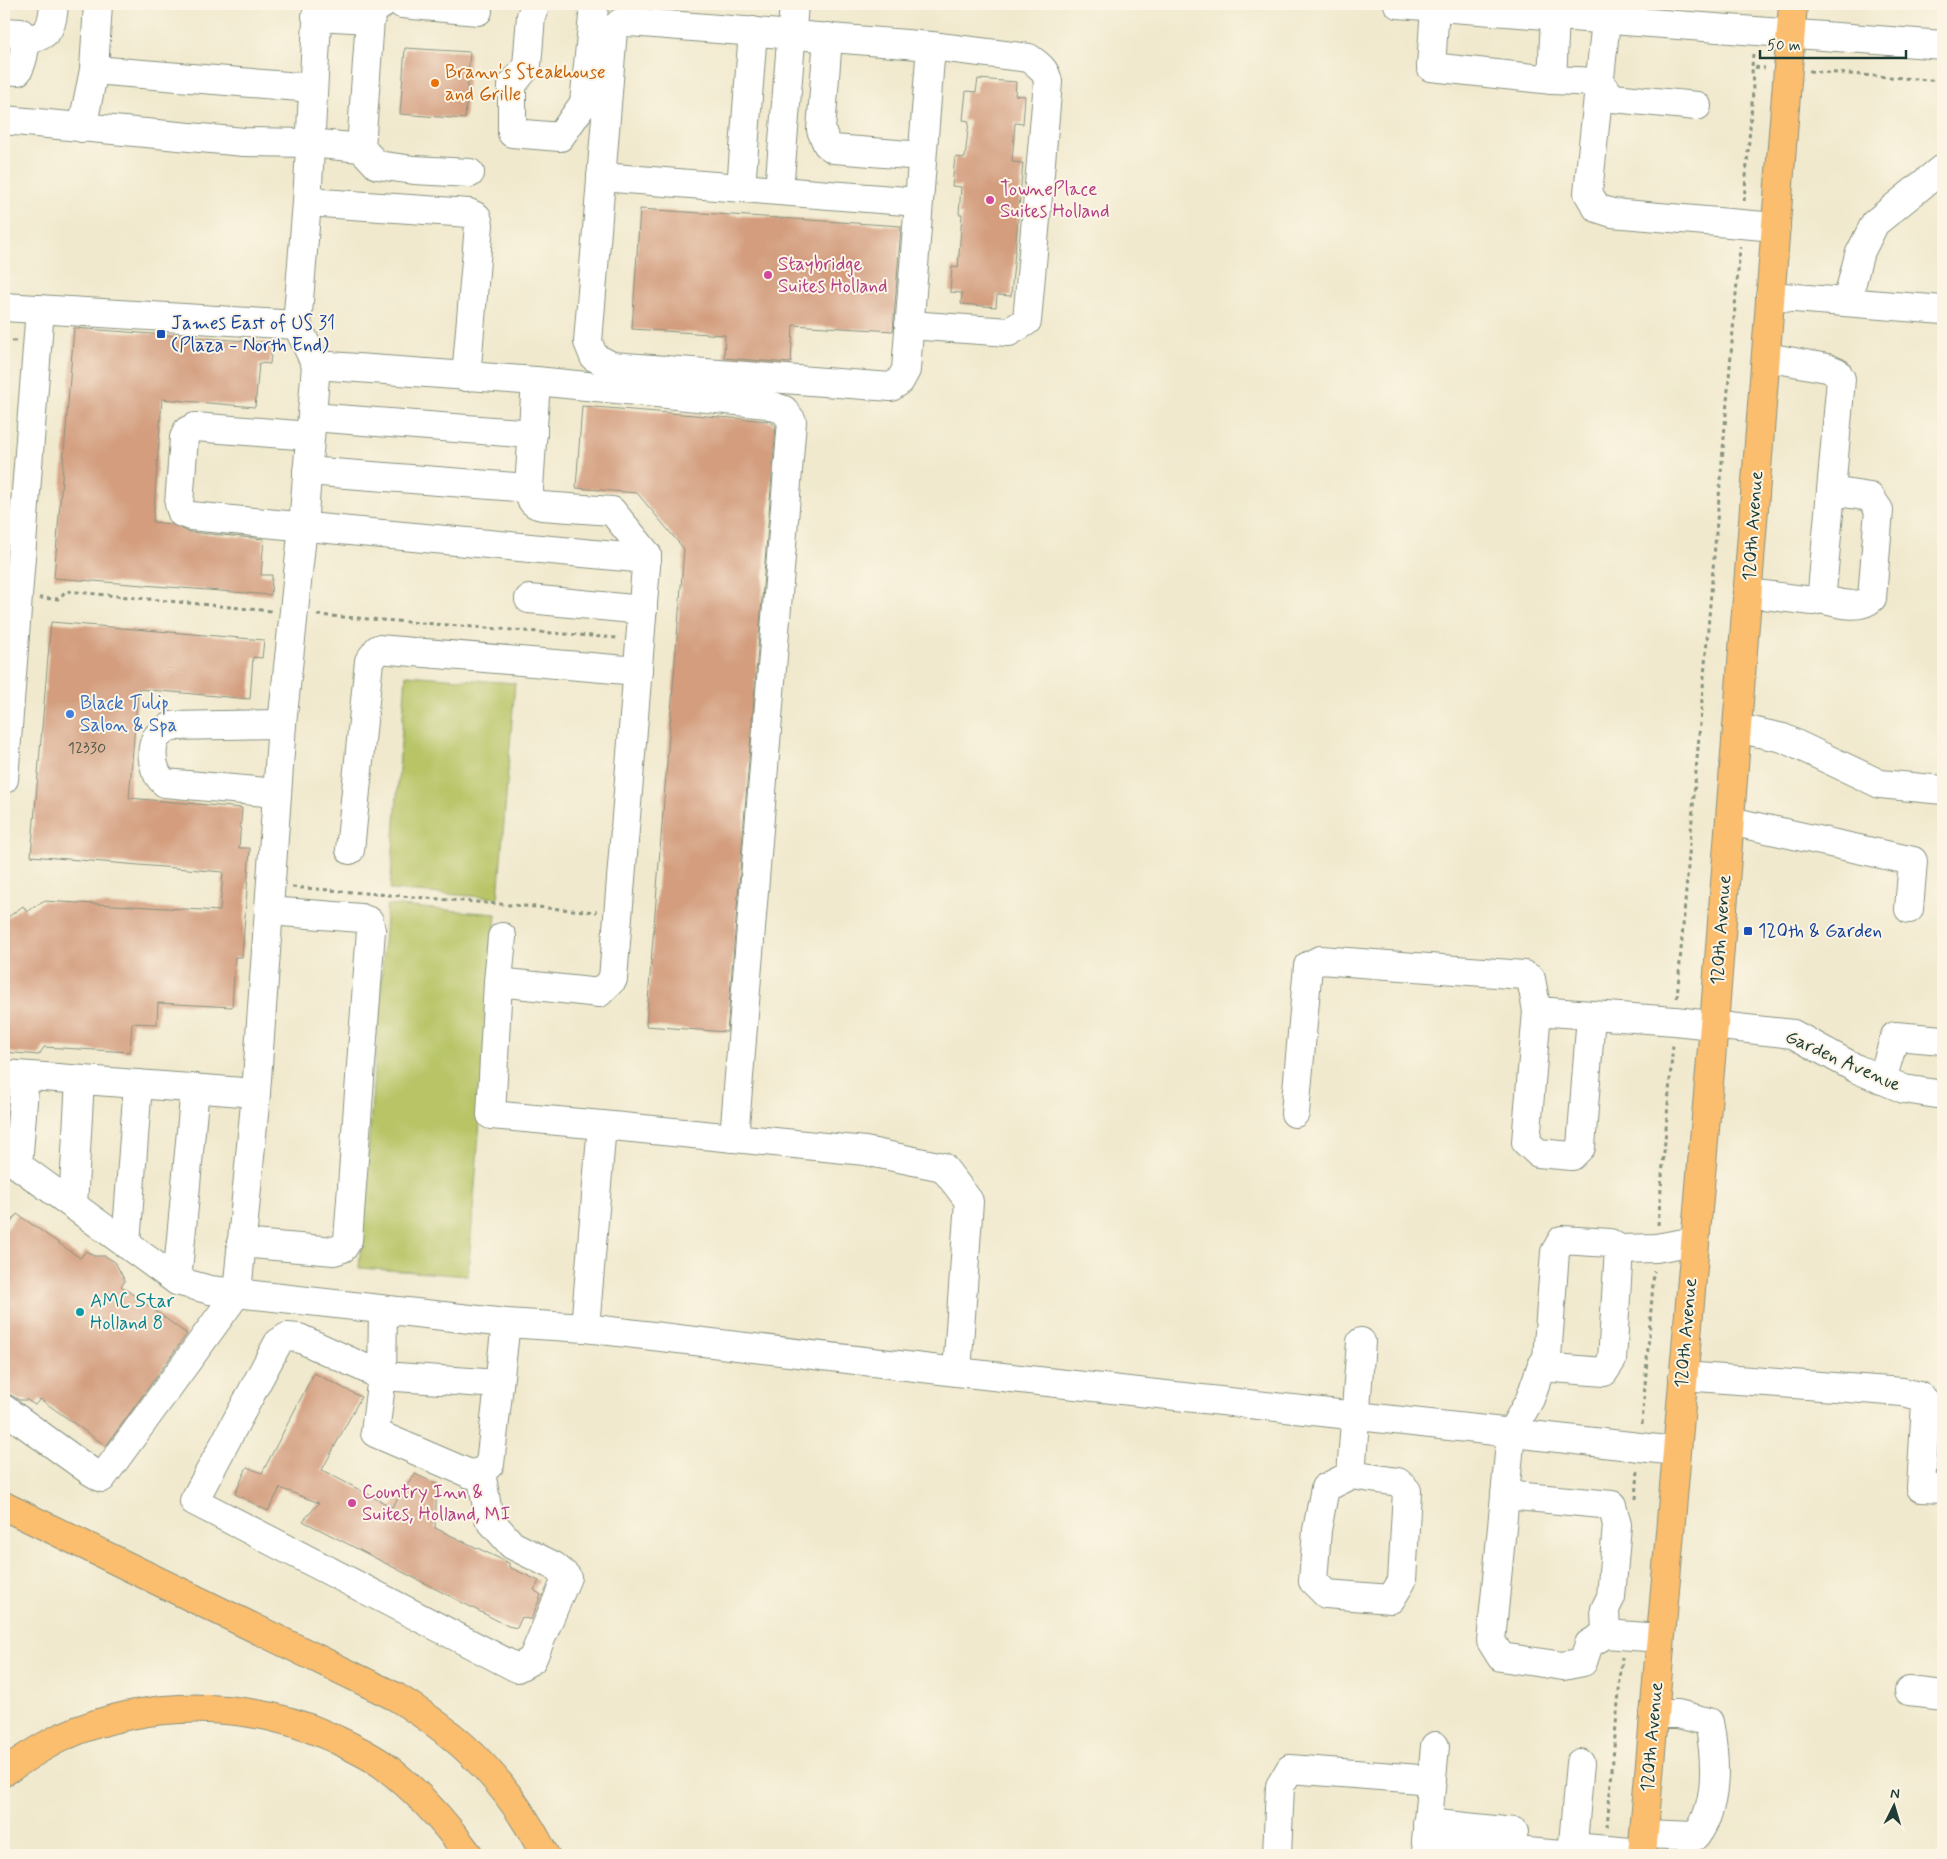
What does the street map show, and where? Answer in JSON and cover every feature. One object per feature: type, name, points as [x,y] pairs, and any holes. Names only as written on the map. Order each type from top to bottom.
[{"type":"main road","name":"120th Avenue","points":[[1643,1848],[1714,1025],[1793,4]]},
{"type":"main road","points":[[4,1506],[396,1697],[420,1712],[442,1727],[483,1764],[518,1809],[545,1855]]},
{"type":"main road","points":[[4,1772],[32,1753],[62,1737],[122,1717],[153,1711],[186,1708],[254,1714],[287,1720],[319,1732],[382,1764],[431,1807],[468,1855]]},
{"type":"street","points":[[4,70],[18,71],[23,60],[14,36],[38,38],[48,32],[53,18],[54,4]]},
{"type":"street","points":[[82,128],[94,70],[98,4]]},
{"type":"street","points":[[402,4],[478,11]]},
{"type":"street","points":[[536,4],[531,16],[527,66],[512,84],[512,133],[560,137],[584,103],[594,7],[590,4]]},
{"type":"street","points":[[779,191],[790,34],[794,4]]},
{"type":"street","points":[[1398,4],[1556,16],[1624,15],[1754,31],[1943,45]]},
{"type":"street","points":[[1435,7],[1432,67],[1552,80],[1599,82],[1613,98],[1698,106]]},
{"type":"street","points":[[4,1409],[102,1478],[237,1293],[256,1093],[282,724],[303,526],[316,365],[297,325],[307,202],[317,10],[376,11],[362,148]]},
{"type":"street","points":[[1624,15],[1599,82],[1588,193],[1597,208],[1612,213],[1776,227]]},
{"type":"street","points":[[1552,80],[1556,16]]},
{"type":"street","points":[[909,325],[1008,332],[1028,322],[1048,82],[1046,72],[1029,58],[931,46],[630,22],[620,23],[613,30],[588,342],[594,356],[612,366],[891,387],[900,381],[906,370],[909,325],[918,202],[931,46]]},
{"type":"street","points":[[741,188],[753,31]]},
{"type":"street","points":[[828,37],[821,130],[827,144],[834,149],[922,156]]},
{"type":"street","points":[[94,70],[312,88]]},
{"type":"street","points":[[4,120],[244,142],[310,143],[362,148],[377,165],[414,170],[470,173]]},
{"type":"street","points":[[1847,302],[1859,256],[1875,224],[1943,168]]},
{"type":"street","points":[[601,178],[918,202]]},
{"type":"street","points":[[307,202],[470,213],[477,217],[478,225],[466,377]]},
{"type":"street","points":[[1770,296],[1943,310]]},
{"type":"street","points":[[4,306],[297,325]]},
{"type":"street","points":[[4,779],[40,309]]},
{"type":"street","points":[[1766,357],[1827,368],[1837,372],[1841,379],[1822,591],[1819,598]]},
{"type":"street","points":[[316,365],[536,381],[767,404],[784,410],[792,421],[734,1138]]},
{"type":"street","points":[[536,381],[532,434],[538,548]]},
{"type":"street","points":[[532,434],[311,427],[195,427],[187,431],[184,438],[179,504],[182,513],[191,516],[647,559]]},
{"type":"street","points":[[307,471],[536,497],[612,511],[647,554],[613,979],[599,992],[498,982]]},
{"type":"street","points":[[1747,593],[1813,601],[1819,598],[1851,605],[1866,604],[1872,598],[1879,510],[1870,497],[1831,491]]},
{"type":"street","points":[[529,599],[642,610]]},
{"type":"street","points":[[350,850],[369,661],[378,649],[639,660]]},
{"type":"street","points":[[277,793],[165,783],[157,778],[153,762],[153,749],[156,739],[162,730],[172,726],[282,724]]},
{"type":"street","points":[[1737,728],[1783,738],[1880,784],[1943,790]]},
{"type":"street","points":[[1730,822],[1913,861],[1909,910]]},
{"type":"street","points":[[242,1243],[334,1250],[344,1248],[348,1240],[371,930],[369,921],[270,898]]},
{"type":"street","points":[[502,937],[491,1115],[865,1151],[943,1167],[969,1201],[957,1372]]},
{"type":"street","points":[[1295,1113],[1308,966],[1320,960],[1524,975],[1530,979],[1537,1010],[1526,1142],[1538,1153],[1572,1156],[1581,1147],[1591,1015]]},
{"type":"street","name":"Garden Avenue","points":[[1537,1010],[1674,1021],[1793,1034],[1857,1069],[1904,1090],[1943,1095]]},
{"type":"street","points":[[1882,1080],[1895,1036],[1943,1040]]},
{"type":"street","points":[[256,1093],[15,1075],[11,1160],[178,1281],[210,1290],[506,1323],[586,1328],[957,1372],[1676,1451]]},
{"type":"street","points":[[73,1206],[80,1080]]},
{"type":"street","points":[[126,1244],[138,1084]]},
{"type":"street","points":[[178,1281],[195,1088]]},
{"type":"street","points":[[586,1328],[602,1125]]},
{"type":"street","points":[[1660,1638],[1606,1634],[1589,1644],[1583,1662],[1563,1666],[1500,1657],[1491,1641],[1511,1433],[1530,1399],[1541,1367],[1547,1358],[1555,1252],[1562,1240],[1610,1243],[1619,1249],[1656,1248],[1695,1241]]},
{"type":"street","points":[[1541,1367],[1604,1372],[1612,1360],[1619,1249]]},
{"type":"street","points":[[383,1310],[382,1376],[375,1432],[470,1474],[481,1472],[490,1464],[506,1323]]},
{"type":"street","points":[[481,1472],[489,1519],[512,1545],[554,1566],[566,1577],[532,1660],[517,1668],[194,1501],[278,1343],[287,1338],[299,1338],[382,1376],[499,1384]]},
{"type":"street","points":[[1351,1475],[1361,1342]]},
{"type":"street","points":[[1683,1376],[1903,1392],[1919,1396],[1926,1402],[1921,1488],[1943,1490]]},
{"type":"street","points":[[1351,1475],[1398,1482],[1407,1491],[1402,1581],[1391,1599],[1326,1594],[1313,1581],[1318,1530],[1325,1488],[1351,1475]]},
{"type":"street","points":[[1505,1495],[1612,1505],[1617,1525],[1611,1597],[1605,1610],[1606,1634]]},
{"type":"street","points":[[1909,1691],[1943,1694]]},
{"type":"street","points":[[1435,1746],[1426,1841],[1502,1840],[1561,1855],[1572,1851],[1643,1848],[1696,1836],[1704,1826],[1711,1806],[1713,1742],[1709,1722],[1678,1714],[1654,1714]]},
{"type":"street","points":[[1572,1851],[1580,1763]]},
{"type":"street","points":[[1277,1855],[1280,1786],[1290,1769],[1432,1780]]},
{"type":"path","points":[[1640,1447],[1674,1021],[1742,224],[1752,91],[1754,31]]},
{"type":"path","points":[[1752,67],[1943,81]]},
{"type":"path","points":[[18,596],[58,599],[66,591],[294,613],[626,638],[639,660]]},
{"type":"path","points":[[270,898],[603,912],[618,921]]},
{"type":"green space","points":[[406,675],[515,683],[498,898],[390,890]]},
{"type":"green space","points":[[387,905],[496,914],[468,1276],[359,1268]]},
{"type":"building","name":"Brann's Steakhouse and Grille","points":[[405,48],[470,52],[465,119],[400,114]]},
{"type":"building","name":"TownePlace Suites Holland","points":[[978,79],[1016,82],[1015,95],[1025,96],[1023,124],[1015,123],[1012,162],[1023,163],[1011,296],[997,295],[996,307],[961,304],[962,293],[950,292],[952,267],[958,268],[962,214],[959,214],[961,187],[952,186],[955,157],[965,158],[969,121],[963,120],[966,91],[976,92]]},
{"type":"building","name":"Staybridge Suites Holland","points":[[640,209],[901,226],[893,331],[793,325],[791,363],[724,358],[725,335],[632,329]]},
{"type":"building","points":[[74,328],[272,343],[270,364],[259,363],[255,407],[162,399],[153,522],[171,524],[189,532],[264,539],[261,575],[272,575],[271,595],[54,578]]},
{"type":"building","points":[[582,406],[769,421],[776,426],[727,1032],[646,1026],[684,549],[637,493],[576,488]]},
{"type":"building","points":[[51,622],[264,640],[262,658],[253,657],[250,699],[138,689],[129,798],[242,808],[239,848],[250,848],[242,957],[235,957],[232,1007],[158,1003],[157,1024],[132,1023],[130,1052],[44,1047],[39,1055],[4,1052],[4,920],[23,906],[27,912],[43,901],[220,911],[223,872],[31,856]]},
{"type":"building","name":"AMC Star Holland 8","points":[[17,1214],[80,1258],[86,1251],[94,1256],[105,1256],[115,1262],[125,1281],[121,1286],[187,1334],[106,1446],[40,1399],[35,1405],[27,1400],[19,1400],[4,1391],[4,1233]]},
{"type":"building","name":"Country Inn & Suites, Holland, MI","points":[[314,1373],[361,1397],[322,1470],[392,1507],[415,1474],[437,1484],[435,1528],[509,1563],[509,1567],[539,1581],[534,1590],[541,1595],[531,1620],[522,1617],[517,1628],[508,1626],[303,1521],[319,1503],[280,1488],[268,1511],[235,1494],[247,1467],[262,1473]]},
{"type":"place","name":"Brann's Steakhouse and Grille","points":[[435,83]]},
{"type":"place","name":"TownePlace Suites Holland","points":[[990,200]]},
{"type":"place","name":"Staybridge Suites Holland","points":[[768,275]]},
{"type":"place","name":"James East of US 31 (Plaza - North End)","points":[[161,334]]},
{"type":"place","name":"Black Tulip Salon & Spa","points":[[70,714]]},
{"type":"place","name":"120th & Garden","points":[[1748,931]]},
{"type":"place","name":"AMC Star Holland 8","points":[[80,1312]]},
{"type":"place","name":"Country Inn & Suites, Holland, MI","points":[[352,1503]]}]
